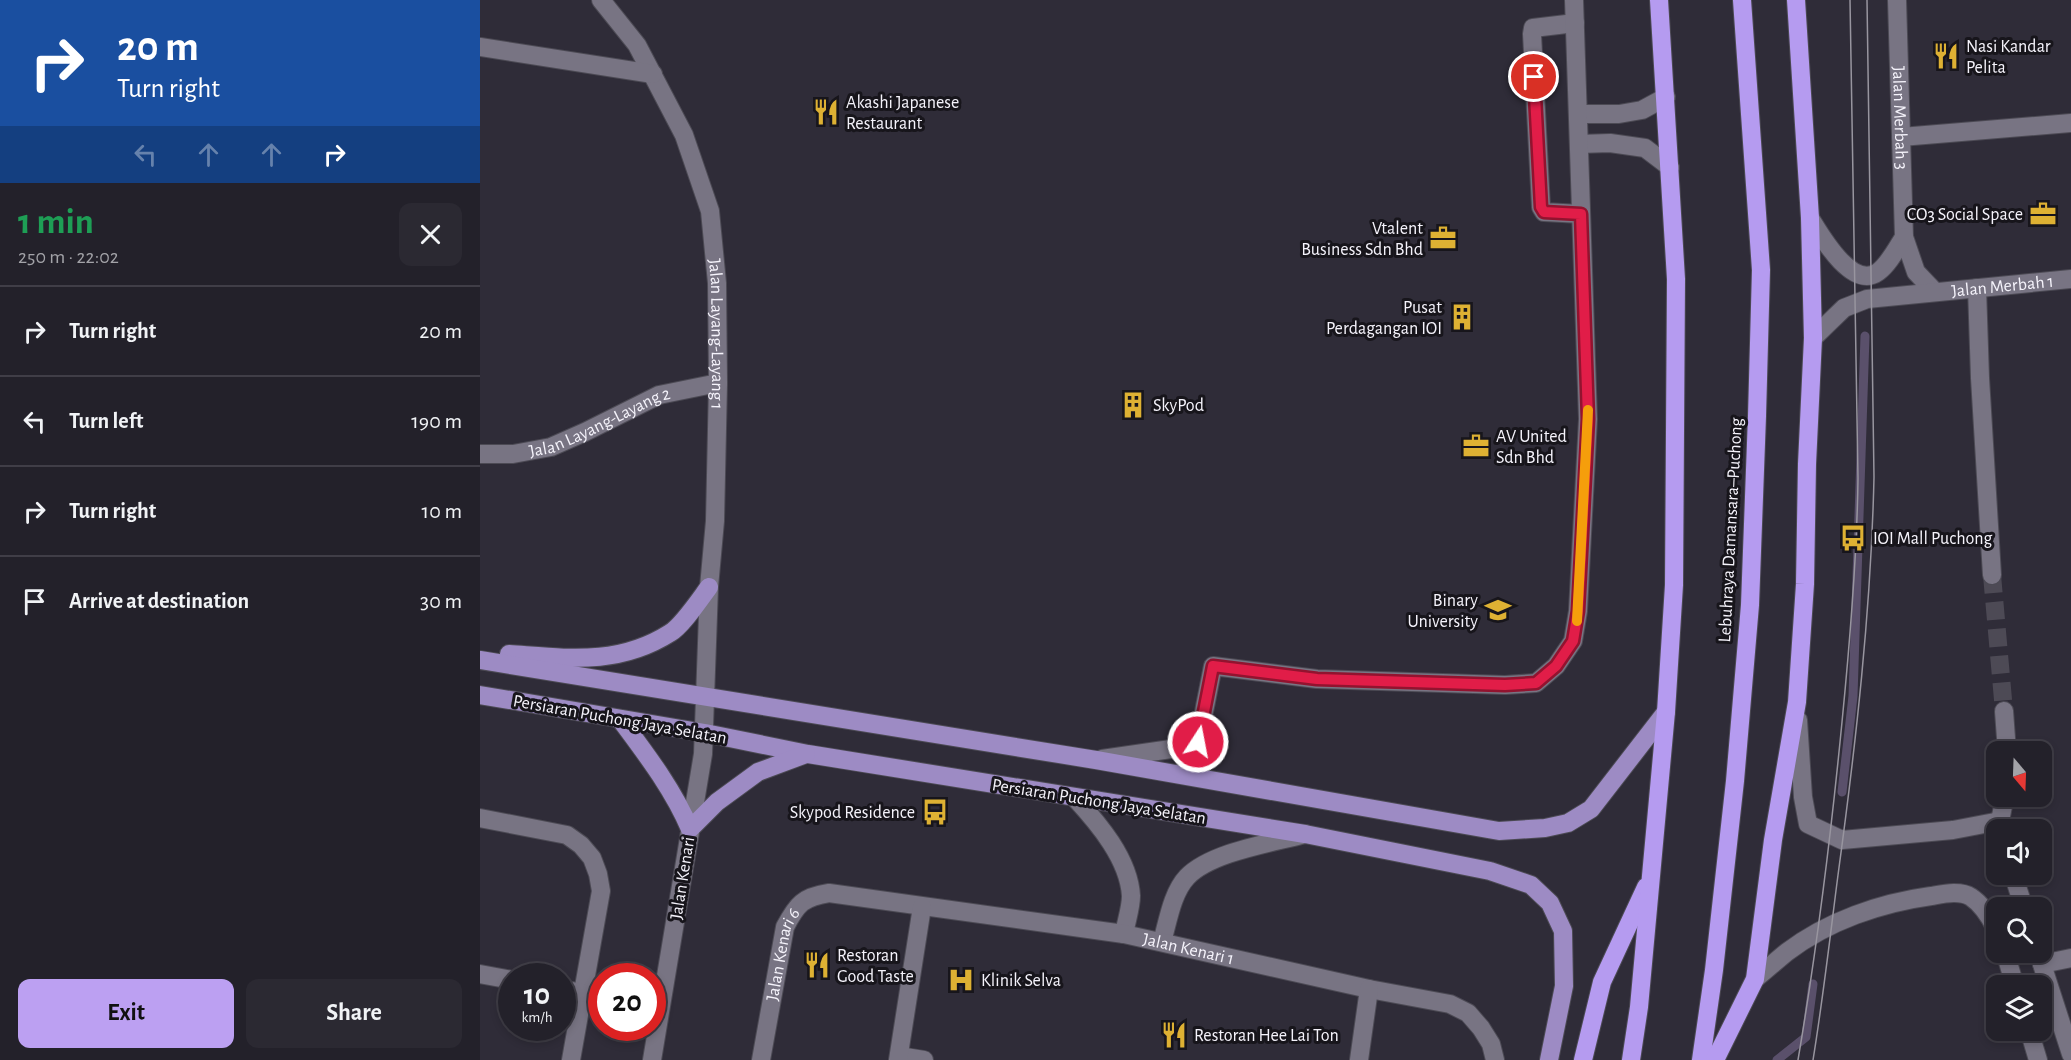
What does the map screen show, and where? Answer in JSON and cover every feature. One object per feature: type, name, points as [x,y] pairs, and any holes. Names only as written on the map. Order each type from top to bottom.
[{"type":"highway","points":[[1631,1060],[1639,1007],[1652,875],[1674,585],[1676,279],[1659,0]]},
{"type":"highway","name":"Lebuhraya Damansara–Puchong","points":[[1701,1060],[1714,970],[1736,770],[1749,605],[1757,416],[1761,270],[1742,0]]},
{"type":"highway","points":[[1715,1060],[1755,979],[1773,840],[1797,702],[1804,584],[1813,338],[1810,218],[1797,0]]},
{"type":"highway","points":[[1583,1060],[1602,982],[1652,875]]},
{"type":"main road","points":[[480,652],[577,659],[626,654],[672,632],[709,587]]},
{"type":"main road","name":"Persiaran Puchong Jaya Selatan","points":[[480,660],[1096,760],[1499,831],[1545,828],[1568,823],[1591,809],[1666,712]]},
{"type":"main road","name":"Persiaran Puchong Jaya Selatan","points":[[480,695],[705,733],[808,754],[1305,834],[1490,871],[1531,885],[1550,903],[1563,931],[1564,986],[1550,1060]]},
{"type":"main road","points":[[620,718],[662,777],[680,806],[690,829],[717,802],[758,772],[808,754]]},
{"type":"street","name":"Jalan Layang-Layang 1","points":[[601,0],[637,45],[684,135],[710,211],[717,284],[718,382],[715,521],[709,587],[706,696]]},
{"type":"street","points":[[1096,760],[1192,746],[1198,742],[1213,666],[1317,679],[1505,685],[1536,683],[1556,666],[1573,641],[1578,611],[1588,419],[1574,0]]},
{"type":"street","name":"Jalan Merbah 3","points":[[1897,0],[1904,237]]},
{"type":"street","points":[[1575,23],[1533,28],[1532,34],[1541,207],[1544,212],[1581,214]]},
{"type":"street","points":[[480,47],[652,75]]},
{"type":"street","points":[[1578,114],[1619,114],[1642,110],[1666,97]]},
{"type":"street","points":[[1901,137],[2071,123]]},
{"type":"street","points":[[1579,144],[1610,143],[1645,148],[1670,167]]},
{"type":"street","points":[[1810,218],[1839,260],[1858,273],[1867,275],[1877,273],[1884,266],[1904,237]]},
{"type":"street","name":"Jalan Merbah 1","points":[[1904,237],[1916,272],[1935,292]]},
{"type":"street","name":"Jalan Merbah 1","points":[[1813,338],[1844,308],[1867,299],[2071,279]]},
{"type":"street","points":[[1977,288],[1992,575]]},
{"type":"street","name":"Jalan Layang-Layang 2","points":[[480,454],[513,454],[551,447],[659,395],[718,382]]},
{"type":"street","name":"Jalan Kenari","points":[[652,1060],[703,754],[706,696]]},
{"type":"street","points":[[1797,702],[1803,797],[1809,824],[1842,840],[1986,827]]},
{"type":"street","points":[[2004,711],[2006,741]]},
{"type":"street","points":[[1075,798],[1104,832],[1124,870],[1131,896],[1124,933]]},
{"type":"street","points":[[480,818],[567,835],[581,845],[592,858],[601,891],[571,1060]]},
{"type":"street","points":[[1162,942],[1176,895],[1187,877],[1204,865],[1234,852],[1305,834]]},
{"type":"street","name":"Jalan Kenari 6","points":[[760,1060],[785,927],[795,908],[811,896],[829,893],[850,895]]},
{"type":"street","points":[[1755,979],[1788,951],[1833,925],[1880,906],[1954,893],[1970,896],[1986,910]]},
{"type":"street","name":"Jalan Kenari 1","points":[[850,895],[922,907],[1124,933],[1369,989],[1450,1004],[1468,1013],[1491,1044],[1494,1060]]},
{"type":"street","points":[[922,907],[899,1058],[924,1060]]},
{"type":"street","points":[[2052,958],[2071,958]]},
{"type":"street","points":[[2042,963],[2071,1054]]},
{"type":"street","points":[[480,974],[498,977]]},
{"type":"street","points":[[1359,1060],[1369,989]]},
{"type":"street","points":[[576,992],[582,993]]},
{"type":"street","points":[[2032,1041],[2038,1060]]},
{"type":"waterway","points":[[1842,792],[1853,696],[1865,336]]},
{"type":"waterway","points":[[1777,1060],[1806,1037],[1813,984]]},
{"type":"tunnel","points":[[1992,575],[2004,711]]},
{"type":"tram line","points":[[1798,1060],[1833,807],[1848,661],[1856,539],[1858,478],[1850,0]]},
{"type":"tram line","points":[[1813,1060],[1857,726],[1870,577],[1874,477],[1867,0]]},
{"type":"slow traffic","points":[[1577,621],[1588,410]]},
{"type":"place","name":"Nasi Kandar Pelita","points":[[1946,56]]},
{"type":"place","name":"Akashi Japanese Restaurant","points":[[826,112]]},
{"type":"place","name":"CO3 Social Space","points":[[2043,214]]},
{"type":"place","name":"Vtalent Business Sdn Bhd","points":[[1443,238]]},
{"type":"place","name":"Pusat Perdagangan IOI","points":[[1462,317]]},
{"type":"place","name":"SkyPod","points":[[1133,405]]},
{"type":"place","name":"AV United Sdn Bhd","points":[[1476,446]]},
{"type":"place","name":"IOI Mall Puchong","points":[[1853,538]]},
{"type":"place","name":"Binary University","points":[[1498,610]]},
{"type":"place","name":"Skypod Residence","points":[[935,812]]},
{"type":"place","name":"Restoran Good Taste","points":[[817,965]]},
{"type":"place","name":"Klinik Selva","points":[[961,980]]},
{"type":"place","name":"Restoran Hee Lai Ton","points":[[1174,1035]]},
{"type":"route","points":[[1198,742],[1213,666],[1317,679],[1505,685],[1536,683],[1556,666],[1573,641],[1578,611],[1588,419],[1581,214],[1544,212],[1541,207],[1534,77]]}]
